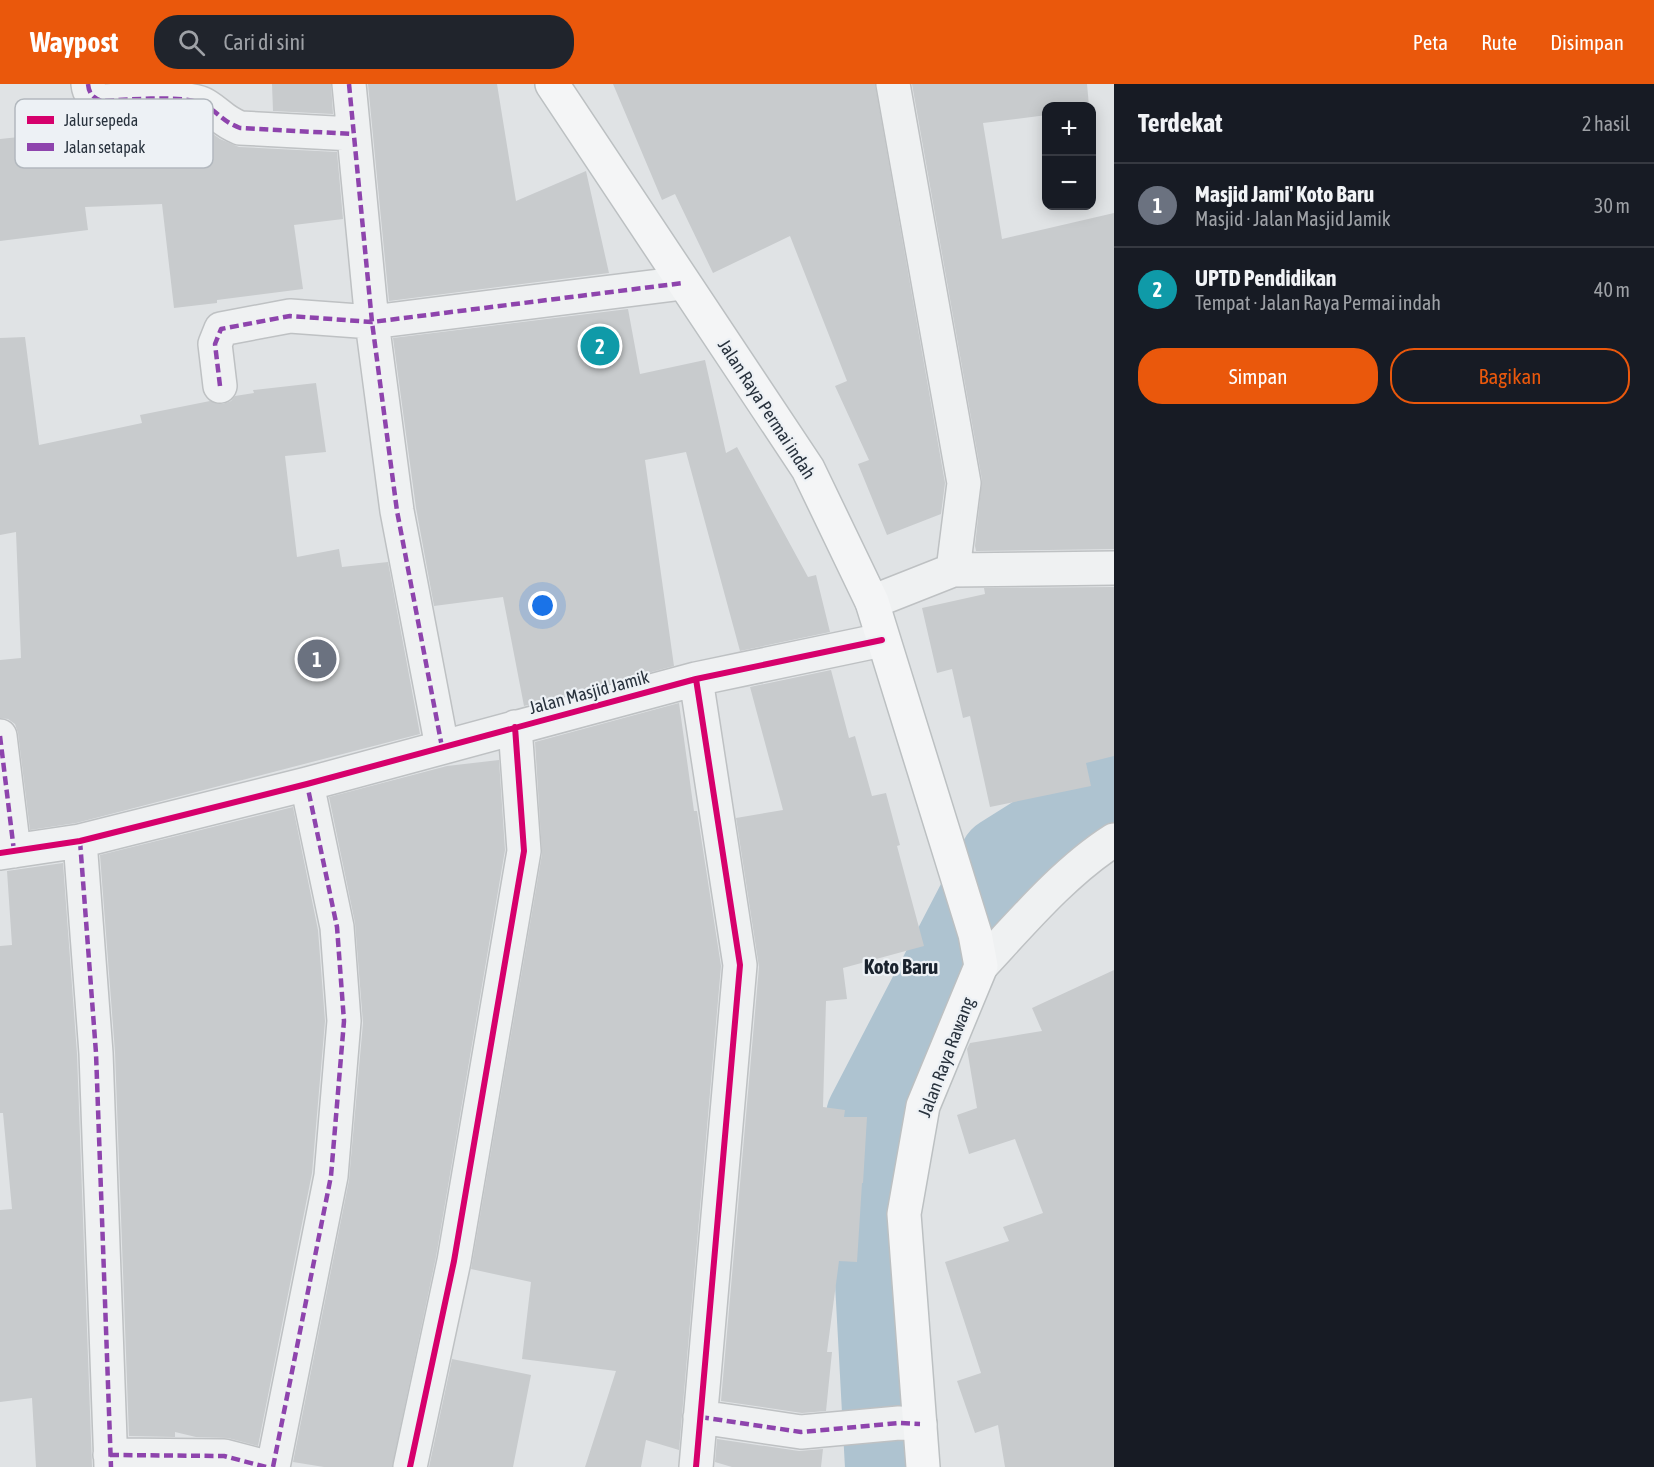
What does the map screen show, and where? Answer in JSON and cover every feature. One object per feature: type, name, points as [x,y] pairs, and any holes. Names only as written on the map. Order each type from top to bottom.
[{"type":"main road","name":"Jalan Raya Permai indah","points":[[552,84],[808,469],[872,602],[882,640],[955,867],[975,934],[981,966]]},
{"type":"main road","name":"Jalan Raya Rawang","points":[[923,1467],[910,1424],[904,1214],[923,1106],[981,966]]},
{"type":"street","points":[[88,84],[93,98],[96,99]]},
{"type":"street","points":[[350,84],[372,322],[397,511],[442,747]]},
{"type":"street","points":[[892,84],[964,483],[953,570]]},
{"type":"street","points":[[213,112],[226,123],[240,128],[353,134]]},
{"type":"street","points":[[220,386],[215,344],[221,329],[290,316],[372,322],[683,283]]},
{"type":"street","points":[[872,602],[953,570],[1114,568]]},
{"type":"street","name":"Jalan Masjid Jamik","points":[[7,852],[80,841],[307,784],[696,680],[882,640]]},
{"type":"street","points":[[696,680],[740,965],[696,1467]]},
{"type":"street","points":[[410,1467],[454,1261],[524,851],[515,727]]},
{"type":"street","points":[[0,736],[7,852]]},
{"type":"street","points":[[273,1467],[332,1176],[344,1021],[337,927],[307,784]]},
{"type":"street","points":[[981,966],[1090,855],[1114,840]]},
{"type":"street","points":[[80,841],[96,1053],[110,1461],[224,1456],[266,1467]]},
{"type":"street","points":[[700,1417],[801,1432],[910,1424]]},
{"type":"building","points":[[272,84],[331,84],[333,114],[273,111]]},
{"type":"building","points":[[368,84],[497,84],[516,201],[586,171],[609,273],[389,301]]},
{"type":"building","points":[[613,84],[875,84],[945,483],[941,514],[887,535],[858,464],[869,460],[835,386],[847,381],[790,236],[713,273],[675,194],[662,200]]},
{"type":"building","points":[[912,84],[1087,84],[1089,102],[1042,102],[1042,116],[983,123],[1002,239],[1114,213],[1114,549],[976,551],[982,480]]},
{"type":"building","points":[[213,134],[239,147],[337,152],[343,219],[294,225],[303,289],[174,308],[162,204],[85,207],[88,230],[0,241],[0,139],[15,137],[15,168],[213,168]]},
{"type":"building","points":[[628,309],[640,374],[705,360],[726,453],[737,447],[808,577],[816,575],[830,632],[740,651],[686,452],[645,460],[674,666],[524,706],[503,597],[434,606],[416,508],[393,338]]},
{"type":"building","points":[[25,337],[39,445],[142,423],[140,415],[210,401],[223,404],[231,401],[235,396],[254,393],[253,390],[316,383],[326,452],[285,456],[297,557],[339,549],[342,567],[388,562],[420,734],[76,823],[30,830],[18,733],[15,724],[8,719],[0,718],[0,660],[21,658],[16,532],[0,535],[0,338]]},
{"type":"building","points":[[1114,587],[1114,756],[1086,763],[1091,786],[990,807],[970,716],[963,718],[952,669],[937,673],[922,608],[985,594],[984,588]]},
{"type":"building","points":[[831,670],[849,738],[855,736],[872,796],[886,793],[900,845],[897,846],[924,946],[843,968],[847,999],[826,1001],[823,1107],[845,1110],[844,1117],[867,1117],[857,1262],[839,1261],[827,1352],[832,1352],[826,1411],[802,1413],[721,1401],[759,967],[736,818],[783,810],[750,687]]},
{"type":"building","points":[[679,703],[694,811],[697,811],[721,966],[679,1450],[646,1440],[641,1467],[585,1467],[616,1371],[522,1359],[531,1282],[471,1269],[542,854],[535,742]]},
{"type":"building","points":[[499,760],[505,850],[436,1257],[392,1467],[324,1467],[293,1462],[349,1180],[363,1023],[355,923],[329,797],[447,766]]},
{"type":"building","points":[[293,807],[318,930],[325,1021],[312,1173],[258,1446],[228,1438],[196,1437],[175,1432],[175,1437],[129,1436],[115,1052],[100,855]]},
{"type":"building","points":[[63,863],[77,1054],[92,1467],[36,1467],[32,1398],[0,1402],[0,1210],[12,1209],[3,1113],[0,1113],[0,946],[12,945],[7,871]]},
{"type":"building","points":[[1114,970],[1114,1467],[1005,1467],[998,1425],[975,1433],[957,1381],[981,1373],[945,1262],[1009,1241],[1003,1227],[1043,1213],[1015,1139],[969,1154],[957,1115],[977,1108],[967,1049],[970,1043],[1042,1031],[1032,1008]]},
{"type":"building","points":[[452,1359],[531,1375],[513,1467],[429,1467]]},
{"type":"building","points":[[717,1439],[799,1451],[823,1449],[821,1467],[732,1467],[715,1462]]},
{"type":"waterway","points":[[889,1467],[870,1116],[1003,860],[1114,791]]},
{"type":"marked path","points":[[88,84],[92,95],[98,99]]},
{"type":"marked path","points":[[349,84],[372,322],[397,511],[442,747]]},
{"type":"marked path","points":[[213,111],[240,128],[353,134]]},
{"type":"marked path","points":[[220,386],[215,344],[221,329],[290,316],[372,322],[683,283]]},
{"type":"marked path","points":[[0,736],[14,851]]},
{"type":"marked path","points":[[273,1467],[331,1176],[344,1021],[337,927],[307,784]]},
{"type":"marked path","points":[[80,841],[96,1053],[111,1467]]},
{"type":"marked path","points":[[700,1417],[801,1432],[899,1423],[920,1424]]},
{"type":"marked path","points":[[110,1455],[224,1456],[266,1467]]},
{"type":"cycle path","points":[[0,853],[80,841],[307,784],[696,679],[882,640]]},
{"type":"cycle path","points":[[696,679],[740,965],[696,1467]]},
{"type":"cycle path","points":[[410,1467],[454,1261],[524,851],[515,727]]},
{"type":"place","name":"UPTD Pendidikan","points":[[600,346]]},
{"type":"place","name":"Masjid Jami' Koto Baru","points":[[317,659]]},
{"type":"district","name":"Koto Baru","points":[[901,966]]}]
